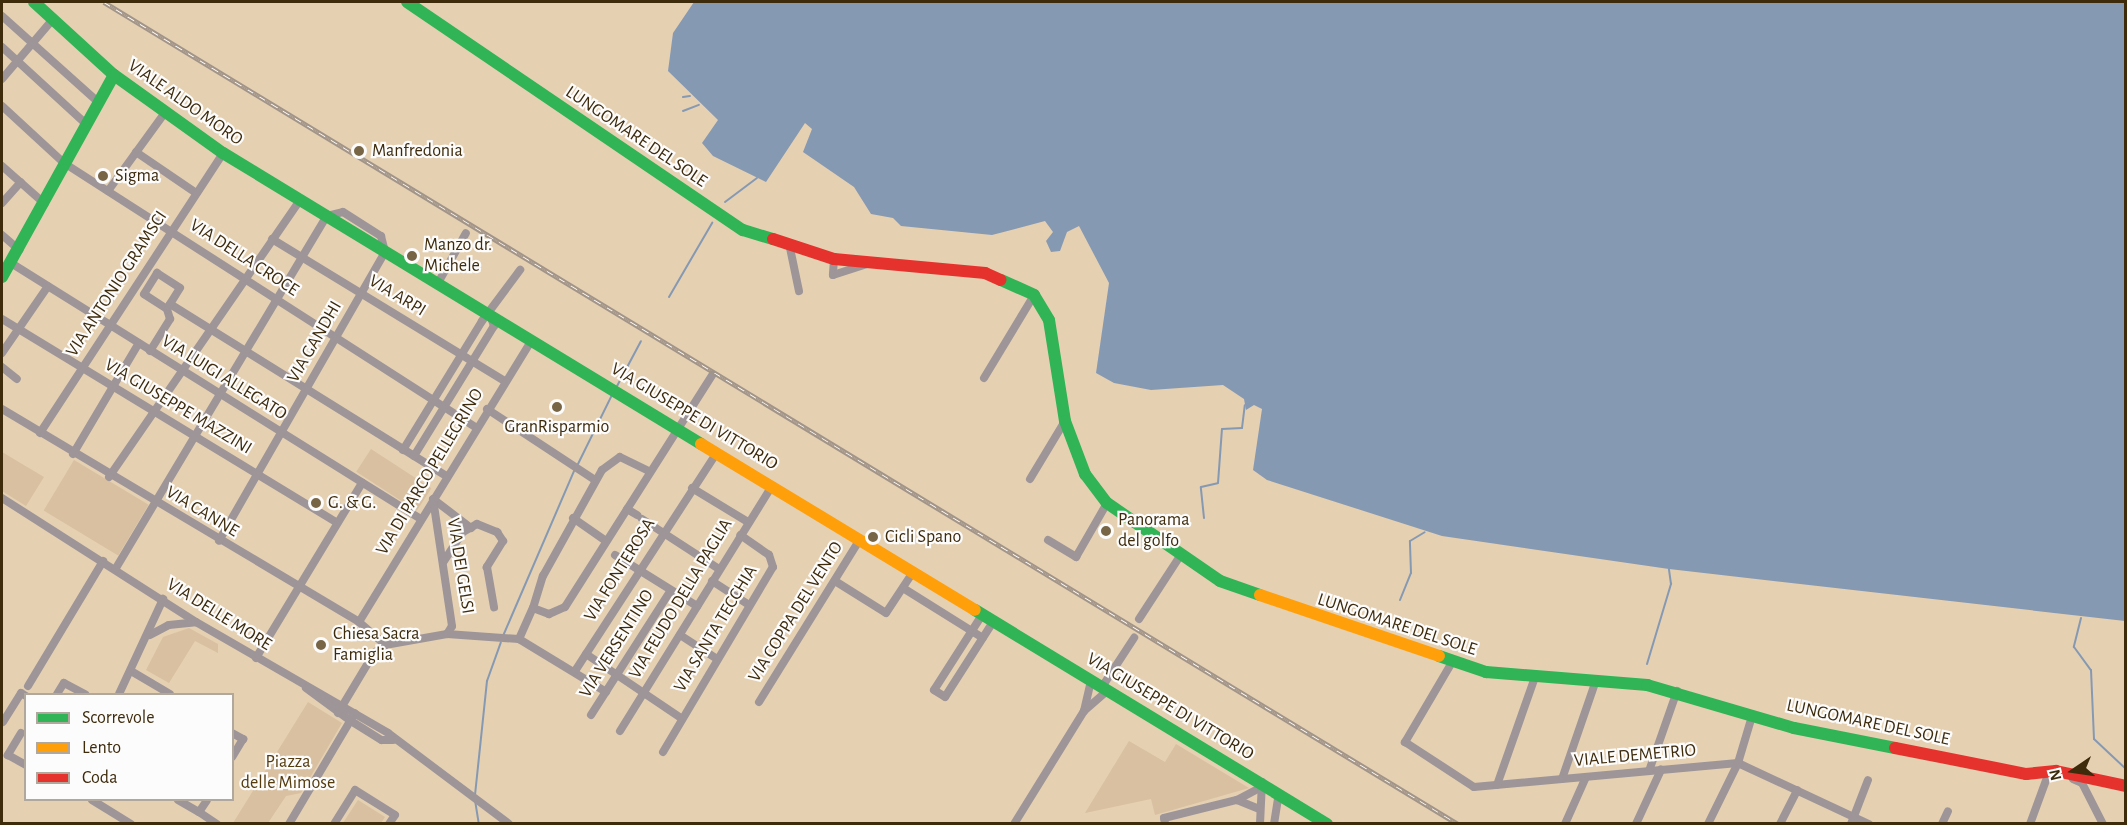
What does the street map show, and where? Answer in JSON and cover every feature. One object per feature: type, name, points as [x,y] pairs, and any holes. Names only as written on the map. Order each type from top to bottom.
[{"type":"street","name":"VIALE ALDO MORO","points":[[34,2],[114,75],[164,114],[223,153],[386,252]]},
{"type":"street","name":"LUNGOMARE DEL SOLE","points":[[407,2],[725,220],[790,248],[834,259],[867,264],[985,273],[1034,296],[1049,320],[1065,421],[1085,474],[1107,503],[1180,556],[1220,581],[1451,664],[1535,677],[1596,680],[1677,691],[1752,716],[2026,774],[2053,772],[2124,786]]},
{"type":"street","points":[[2,16],[97,101]]},
{"type":"street","points":[[2,79],[54,18]]},
{"type":"street","points":[[2,47],[86,124]]},
{"type":"street","points":[[2,277],[45,204],[97,101],[114,75]]},
{"type":"street","name":"VIA DELLA CROCE","points":[[2,106],[64,164],[172,230],[475,427]]},
{"type":"street","points":[[108,191],[164,114]]},
{"type":"street","points":[[136,152],[196,193]]},
{"type":"street","name":"VIA ANTONIO GRAMSCI","points":[[40,433],[223,153]]},
{"type":"street","points":[[2,166],[45,204]]},
{"type":"street","points":[[2,203],[21,182]]},
{"type":"street","points":[[109,477],[243,277],[301,199]]},
{"type":"street","points":[[116,568],[327,216]]},
{"type":"street","points":[[438,283],[466,233]]},
{"type":"street","points":[[2,235],[19,250]]},
{"type":"street","name":"VIA ARPI","points":[[272,239],[505,381]]},
{"type":"street","points":[[790,248],[800,291]]},
{"type":"street","name":"VIA GIUSEPPE DI VITTORIO","points":[[386,252],[580,370],[644,406],[1260,786],[1279,794],[1308,817],[1328,824]]},
{"type":"street","name":"VIA GANDHI","points":[[219,542],[386,252]]},
{"type":"street","name":"VIA LUIGI ALLEGATO","points":[[11,263],[220,396],[421,519]]},
{"type":"street","points":[[403,450],[461,354],[520,270]]},
{"type":"street","points":[[2,353],[16,328],[48,286]]},
{"type":"street","points":[[984,378],[1034,296]]},
{"type":"street","points":[[150,351],[170,319],[168,306],[446,476]]},
{"type":"street","points":[[414,456],[494,326],[490,314]]},
{"type":"street","name":"VIA GIUSEPPE MAZZINI","points":[[2,319],[337,523]]},
{"type":"street","name":"VIA DI PARCO PELLEGRINO","points":[[359,622],[475,427],[532,340]]},
{"type":"street","points":[[73,454],[139,343]]},
{"type":"street","points":[[2,367],[17,379]]},
{"type":"street","points":[[533,608],[549,614],[565,607],[649,471],[712,375]]},
{"type":"street","name":"VIA CANNE","points":[[2,409],[109,477],[359,622],[385,645]]},
{"type":"street","points":[[487,409],[595,480]]},
{"type":"street","points":[[1030,479],[1065,421]]},
{"type":"street","name":"VIA FONTEROSA","points":[[575,671],[717,452]]},
{"type":"street","points":[[519,639],[573,518],[595,480],[620,457],[649,471]]},
{"type":"street","points":[[256,658],[362,483]]},
{"type":"street","name":"VIA FEUDO DELLA PAGLIA","points":[[620,731],[772,486]]},
{"type":"street","points":[[692,488],[748,522]]},
{"type":"street","name":"VIA DELLE MORE","points":[[2,498],[87,549],[196,622],[393,740],[509,824]]},
{"type":"street","points":[[433,499],[471,528]]},
{"type":"street","name":"VIA DEI GELSI","points":[[385,645],[447,634],[453,610],[433,499]]},
{"type":"street","points":[[1048,540],[1076,557],[1107,503]]},
{"type":"street","points":[[627,509],[719,569]]},
{"type":"street","points":[[573,518],[606,541]]},
{"type":"street","points":[[444,561],[471,528],[477,524],[497,532],[503,541],[487,567],[494,607]]},
{"type":"street","name":"VIA SANTA TECCHIA","points":[[663,752],[773,561],[740,535]]},
{"type":"street","name":"VIA COPPA DEL VENTO","points":[[759,702],[860,539]]},
{"type":"street","points":[[615,555],[697,606]]},
{"type":"street","points":[[1139,619],[1180,556]]},
{"type":"street","points":[[3,722],[21,693],[27,691],[103,561]]},
{"type":"street","points":[[835,580],[886,613],[913,572]]},
{"type":"street","points":[[712,581],[749,605]]},
{"type":"street","points":[[903,588],[983,638]]},
{"type":"street","name":"VIA VERSENTINO","points":[[591,715],[671,590]]},
{"type":"street","points":[[120,693],[150,635],[163,599]]},
{"type":"street","points":[[982,615],[934,690],[945,697],[993,622]]},
{"type":"street","points":[[150,635],[169,625],[196,622]]},
{"type":"street","points":[[447,634],[519,639],[575,671],[606,692]]},
{"type":"street","points":[[680,635],[717,659]]},
{"type":"street","points":[[1014,823],[1100,686],[1134,638]]},
{"type":"street","points":[[340,709],[363,667],[385,645]]},
{"type":"street","points":[[586,654],[615,676],[681,718]]},
{"type":"street","name":"VIALE DEMETRIO","points":[[1451,664],[1406,742],[1474,787],[1738,763],[1797,790],[1853,820],[1869,824]]},
{"type":"street","points":[[131,671],[168,693]]},
{"type":"street","points":[[1497,785],[1535,677]]},
{"type":"street","points":[[1562,779],[1596,680]]},
{"type":"street","points":[[58,693],[64,683],[83,693]]},
{"type":"street","points":[[1084,711],[1100,686]]},
{"type":"street","points":[[1649,771],[1677,691]]},
{"type":"street","points":[[1708,824],[1738,763],[1752,716]]},
{"type":"street","points":[[293,822],[353,717]]},
{"type":"street","points":[[21,734],[8,755],[24,764]]},
{"type":"street","points":[[234,734],[243,739],[234,754]]},
{"type":"street","points":[[1636,824],[1661,770]]},
{"type":"street","points":[[2030,824],[2053,772],[2082,783],[2103,824]]},
{"type":"street","points":[[1564,824],[1586,777]]},
{"type":"street","points":[[1853,820],[1869,780]]},
{"type":"street","points":[[1165,824],[1164,818],[1237,800],[1260,786]]},
{"type":"street","points":[[1260,786],[1260,824]]},
{"type":"street","points":[[334,824],[355,790],[395,815],[389,824]]},
{"type":"street","points":[[1780,824],[1797,790]]},
{"type":"street","points":[[1274,824],[1279,794]]},
{"type":"street","points":[[1237,800],[1259,809]]},
{"type":"street","points":[[94,801],[131,824]]},
{"type":"street","points":[[180,801],[217,824]]},
{"type":"street","points":[[199,812],[206,801]]},
{"type":"street","points":[[1942,824],[1948,811]]},
{"type":"green space","points":[[371,449],[431,488],[417,511],[356,472]]},
{"type":"green space","points":[[2,452],[44,477],[26,506],[2,491]]},
{"type":"green space","points":[[74,460],[149,505],[118,555],[44,511]]},
{"type":"green space","points":[[189,628],[218,644],[218,653],[195,641],[169,683],[146,670],[163,637]]},
{"type":"green space","name":"Piazza delle Mimose","points":[[308,702],[342,723],[301,793],[286,796],[268,823],[233,823]]},
{"type":"green space","points":[[1129,741],[1165,762],[1176,744],[1249,788],[1155,815],[1151,799],[1085,813]]},
{"type":"green space","points":[[358,800],[385,817],[381,823],[343,823]]},
{"type":"water","points":[[694,2],[2125,2],[2125,621],[1669,569],[1442,536],[1267,480],[1253,470],[1262,409],[1254,405],[1246,410],[1244,399],[1223,385],[1151,390],[1114,383],[1096,373],[1109,283],[1079,226],[1067,232],[1060,251],[1051,252],[1046,241],[1053,232],[1045,221],[992,235],[901,226],[893,218],[871,214],[854,187],[803,152],[812,129],[805,123],[766,182],[713,156],[702,143],[718,120],[668,71],[673,33]]},
{"type":"waterway","points":[[683,97],[690,96]]},
{"type":"waterway","points":[[683,111],[699,105]]},
{"type":"waterway","points":[[725,202],[757,178]]},
{"type":"waterway","points":[[669,297],[712,223]]},
{"type":"waterway","points":[[616,388],[641,341]]},
{"type":"waterway","points":[[577,466],[612,395]]},
{"type":"waterway","points":[[1204,518],[1201,487],[1218,483],[1222,429],[1242,428],[1245,405]]},
{"type":"waterway","points":[[503,636],[574,471]]},
{"type":"waterway","points":[[1400,600],[1411,573],[1410,541],[1425,532]]},
{"type":"waterway","points":[[1647,664],[1671,584],[1669,569]]},
{"type":"waterway","points":[[2081,618],[2074,647],[2091,670],[2094,739],[2126,769]]},
{"type":"waterway","points":[[475,795],[487,681],[501,642]]},
{"type":"waterway","points":[[475,800],[479,824]]},
{"type":"railway","points":[[104,2],[1458,824]]},
{"type":"traffic: fast","points":[[34,2],[114,75],[223,153],[701,444]]},
{"type":"traffic: fast","points":[[407,2],[743,230],[773,239]]},
{"type":"traffic: fast","points":[[2,277],[114,75]]},
{"type":"traffic: fast","points":[[1001,280],[1034,295],[1049,320],[1065,421],[1085,474],[1107,503],[1220,581],[1260,595]]},
{"type":"traffic: fast","points":[[975,610],[1327,824]]},
{"type":"traffic: fast","points":[[1439,656],[1486,672],[1647,685],[1794,728],[1895,748]]},
{"type":"traffic: slow","points":[[701,444],[975,610]]},
{"type":"traffic: slow","points":[[1260,595],[1439,656]]},
{"type":"traffic: jam","points":[[773,239],[834,259],[985,273],[1001,280]]},
{"type":"traffic: jam","points":[[1895,748],[2026,774],[2056,771],[2126,786]]},
{"type":"place","name":"Manfredonia","points":[[359,151]]},
{"type":"place","name":"Sigma","points":[[103,176]]},
{"type":"place","name":"Manzo dr. Michele","points":[[412,256]]},
{"type":"place","name":"GranRisparmio","points":[[557,407]]},
{"type":"place","name":"G. & G.","points":[[316,503]]},
{"type":"place","name":"Panorama del golfo","points":[[1106,531]]},
{"type":"place","name":"Cicli Spano","points":[[873,537]]},
{"type":"place","name":"Chiesa Sacra Famiglia","points":[[321,645]]}]
